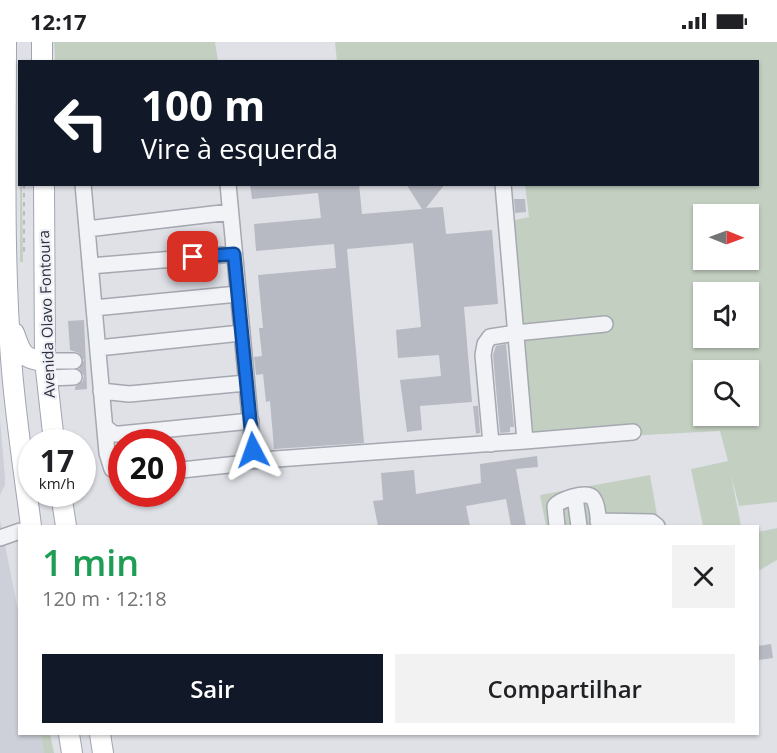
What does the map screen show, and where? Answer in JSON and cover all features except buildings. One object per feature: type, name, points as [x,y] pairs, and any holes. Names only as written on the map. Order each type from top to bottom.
[{"type":"main road","points":[[6,42],[9,326],[7,387],[31,525]]},
{"type":"main road","points":[[42,42],[42,60]]},
{"type":"main road","name":"Avenida Olavo Fontoura","points":[[44,186],[46,370],[53,429]]},
{"type":"main road","points":[[9,326],[24,356],[46,370]]},
{"type":"main road","points":[[63,507],[66,525]]},
{"type":"main road","points":[[69,735],[72,753]]},
{"type":"main road","points":[[100,735],[103,753]]},
{"type":"lane","points":[[87,186],[87,229],[94,308],[89,369],[105,427],[108,456]]},
{"type":"lane","points":[[228,186],[251,421],[253,450],[249,461]]},
{"type":"lane","points":[[503,186],[525,441]]},
{"type":"lane","points":[[87,229],[230,212]]},
{"type":"lane","points":[[90,266],[234,254]]},
{"type":"lane","points":[[94,308],[238,294]]},
{"type":"lane","points":[[491,444],[483,355],[485,344],[490,337],[605,324]]},
{"type":"lane","points":[[46,370],[89,369],[242,333]]},
{"type":"lane","points":[[89,369],[129,394],[246,383]]},
{"type":"lane","points":[[105,427],[114,434],[120,434],[251,421]]},
{"type":"lane","points":[[186,469],[249,461],[633,432]]},
{"type":"lane","points":[[557,525],[555,506],[563,499],[588,495],[593,498],[598,524],[652,522],[656,525]]},
{"type":"lane","points":[[575,497],[579,525]]},
{"type":"lane","points":[[0,538],[18,532]]},
{"type":"path","points":[[24,186],[24,259]]},
{"type":"shaded area","points":[[0,419],[5,485],[0,495]]},
{"type":"shaded area","points":[[0,520],[18,610],[18,735],[41,735],[44,753],[0,753]]},
{"type":"green space","points":[[54,42],[215,42],[218,60],[55,60]]},
{"type":"green space","points":[[335,42],[777,42],[777,502],[739,506],[731,475],[741,525],[703,525],[691,469],[728,461],[720,431],[531,441],[511,221],[529,217],[525,186],[759,186],[759,60],[337,60]]},
{"type":"green space","points":[[20,186],[22,186],[23,262],[20,262]]},
{"type":"green space","points":[[650,475],[659,525],[546,525],[540,495]]},
{"type":"green space","points":[[777,528],[777,560],[760,570],[759,570],[759,532]]},
{"type":"green space","points":[[41,735],[50,735],[54,753],[44,753]]},
{"type":"route","points":[[193,257],[234,254],[253,450]]}]
